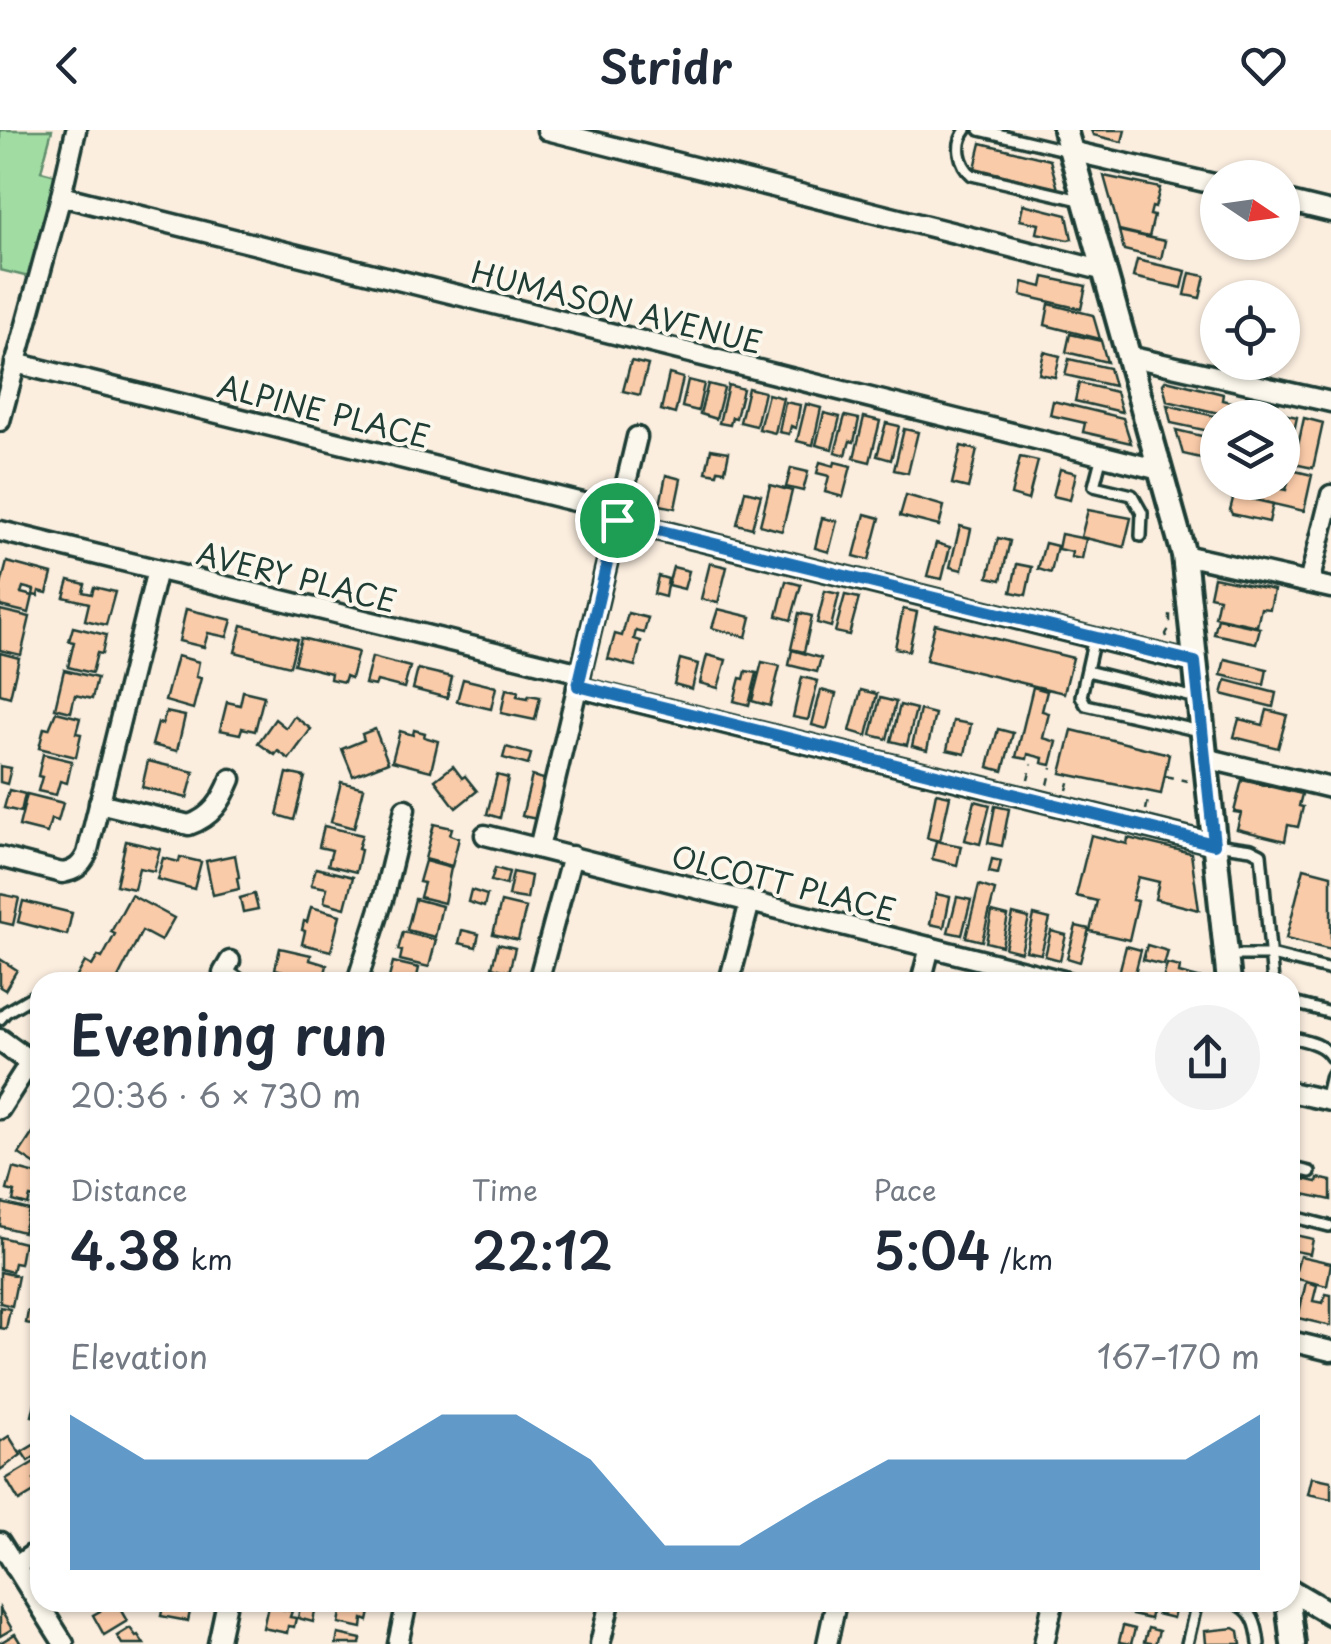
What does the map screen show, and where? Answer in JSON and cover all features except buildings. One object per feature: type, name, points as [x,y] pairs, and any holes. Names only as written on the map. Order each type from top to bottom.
[{"type":"main road","points":[[1068,141],[1184,555],[1227,972]]},
{"type":"main road","points":[[1289,1612],[1293,1644]]},
{"type":"street","points":[[0,421],[76,130]]},
{"type":"street","points":[[547,130],[1105,271]]},
{"type":"street","points":[[1068,141],[1200,180]]},
{"type":"street","name":"HUMASON AVENUE","points":[[61,196],[1160,470]]},
{"type":"street","points":[[1300,204],[1331,212]]},
{"type":"street","points":[[1128,356],[1331,402]]},
{"type":"street","name":"ALPINE PLACE","points":[[15,363],[1195,662]]},
{"type":"street","points":[[539,848],[637,437]]},
{"type":"street","points":[[1309,583],[1331,495]]},
{"type":"street","name":"AVERY PLACE","points":[[0,531],[1214,844]]},
{"type":"street","points":[[1184,555],[1331,588]]},
{"type":"street","points":[[0,858],[62,873],[83,863],[157,570]]},
{"type":"street","points":[[1205,758],[1331,788]]},
{"type":"street","points":[[100,803],[189,825],[203,820],[216,808],[231,779]]},
{"type":"street","points":[[360,972],[405,810]]},
{"type":"street","name":"OLCOTT PLACE","points":[[486,835],[1029,972]]},
{"type":"street","points":[[541,972],[572,856]]},
{"type":"street","points":[[732,972],[750,902]]},
{"type":"street","points":[[924,972],[930,947]]},
{"type":"street","points":[[224,972],[230,961]]},
{"type":"street","points":[[0,1040],[30,1061]]},
{"type":"street","points":[[0,1110],[30,1071]]},
{"type":"street","points":[[1300,1094],[1328,1101]]},
{"type":"street","points":[[1300,1343],[1331,1351]]},
{"type":"street","points":[[0,1542],[30,1591]]},
{"type":"street","points":[[15,1567],[30,1556]]},
{"type":"street","points":[[1300,1596],[1331,1614]]},
{"type":"street","points":[[44,1612],[64,1644]]},
{"type":"street","points":[[218,1644],[225,1612]]},
{"type":"street","points":[[398,1644],[405,1612]]},
{"type":"street","points":[[600,1644],[608,1612]]},
{"type":"street","points":[[827,1644],[834,1612]]},
{"type":"street","points":[[1044,1644],[1051,1612]]},
{"type":"lane","points":[[966,130],[960,140],[960,159],[972,175],[1085,202]]},
{"type":"lane","points":[[980,130],[1068,141]]},
{"type":"lane","points":[[1102,455],[1094,486],[1132,495],[1142,513],[1141,536]]},
{"type":"lane","points":[[1142,513],[1170,506]]},
{"type":"lane","points":[[1094,638],[1082,696],[1086,705],[1202,731]]},
{"type":"lane","points":[[1086,671],[1198,699]]},
{"type":"lane","points":[[1214,844],[1261,854],[1272,972]]},
{"type":"lane","points":[[1226,955],[1270,955],[1331,970]]},
{"type":"lane","points":[[0,1019],[30,998]]},
{"type":"lane","points":[[1300,1005],[1331,1013]]},
{"type":"lane","points":[[1300,1040],[1327,1050],[1331,1057]]},
{"type":"lane","points":[[1328,1101],[1331,1075]]},
{"type":"lane","points":[[1300,1170],[1310,1172]]},
{"type":"lane","points":[[1300,1219],[1328,1226]]},
{"type":"lane","points":[[1187,1644],[1195,1612]]},
{"type":"lane","points":[[1249,1612],[1257,1623],[1259,1644]]},
{"type":"path","points":[[1166,636],[1170,609]]},
{"type":"path","points":[[1026,787],[1032,764]]},
{"type":"path","points":[[1046,792],[1052,768]]},
{"type":"path","points":[[1164,776],[1191,782]]},
{"type":"path","points":[[1066,796],[1070,779]]},
{"type":"path","points":[[1144,816],[1150,794]]},
{"type":"green space","points":[[0,130],[52,130],[41,171],[56,175],[29,277],[0,270]]},
{"type":"route","points":[[617,520],[1195,662],[1214,844],[578,686],[617,520]]}]
